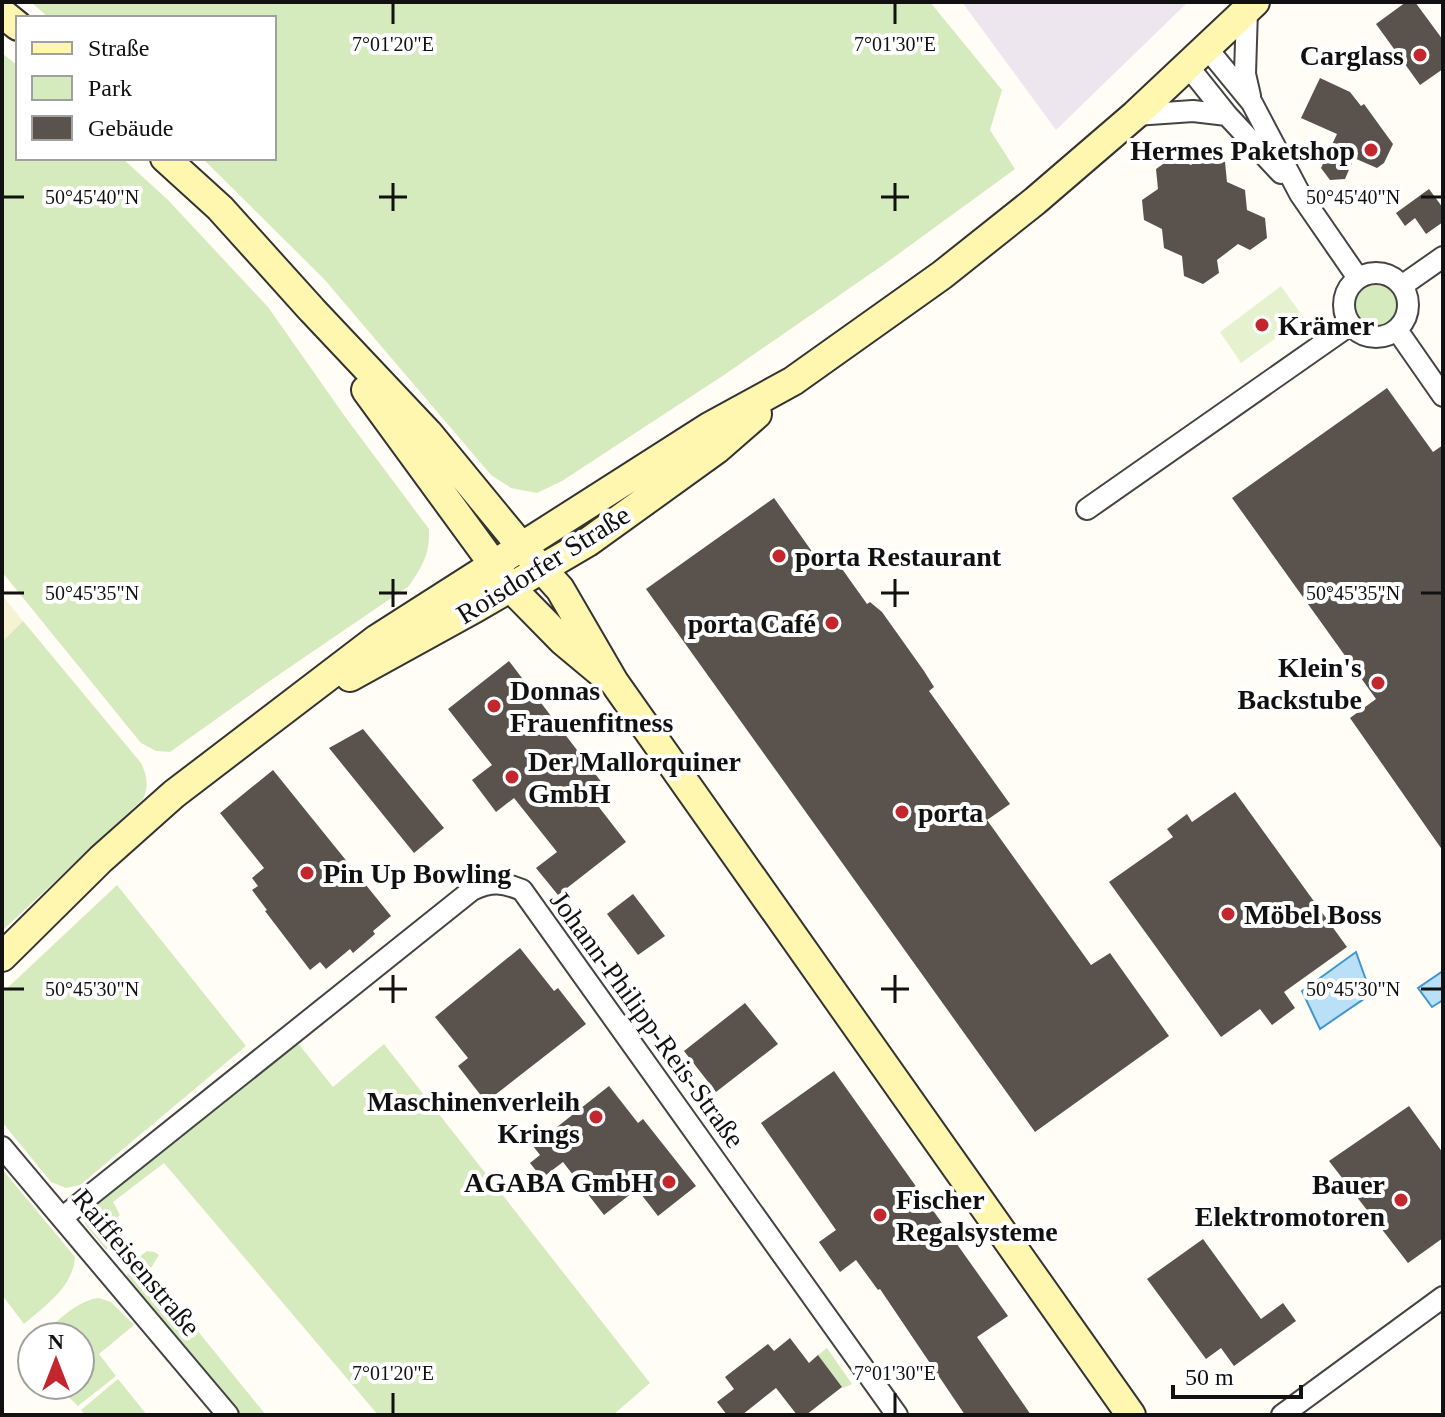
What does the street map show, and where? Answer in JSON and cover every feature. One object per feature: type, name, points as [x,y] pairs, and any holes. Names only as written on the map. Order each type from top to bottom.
[{"type":"main road","name":"Roisdorfer Straße","points":[[273,719],[588,542],[717,449],[793,381],[942,275],[1035,201],[1135,115],[1251,6]]},
{"type":"main road","points":[[167,160],[220,208],[428,433],[560,589],[614,682],[1131,1415]]},
{"type":"main road","points":[[312,310],[375,403],[510,587],[563,641],[614,682]]},
{"type":"main road","name":"Roisdorfer Straße","points":[[2,957],[101,859],[174,794],[377,639],[709,427],[793,381]]},
{"type":"street","points":[[1251,6],[1245,74],[1252,103],[1300,194],[1358,278]]},
{"type":"street","points":[[1196,56],[1252,103]]},
{"type":"street","points":[[1196,56],[1227,115],[1300,194]]},
{"type":"street","points":[[1135,115],[1193,111],[1227,115]]},
{"type":"street","points":[[1403,285],[1443,257]]},
{"type":"street","points":[[1369,273],[1382,273],[1394,277],[1403,285],[1408,310],[1397,330],[1385,336],[1372,337],[1350,325],[1344,313],[1344,300],[1348,287],[1358,278],[1369,273]]},
{"type":"street","points":[[1087,509],[1350,325]]},
{"type":"street","points":[[1397,330],[1443,396]]},
{"type":"street","name":"Johann-Philipp-Reis-Straße","points":[[63,1217],[472,890],[495,882],[507,884],[522,890],[897,1415]]},
{"type":"street","name":"Raiffeisenstraße","points":[[2,1147],[228,1415]]},
{"type":"street","points":[[1282,1415],[1443,1297]]},
{"type":"shaded area","points":[[962,2],[1188,2],[1056,130]]},
{"type":"shaded area","points":[[2,595],[23,621],[2,642]]},
{"type":"green space","points":[[31,2],[930,2],[1002,90],[990,130],[1015,169],[724,375],[562,481],[537,493],[511,488],[491,475],[324,279],[204,160],[276,160],[276,16],[47,16]]},
{"type":"green space","points":[[2,53],[16,64],[16,160],[124,160],[168,200],[268,307],[429,529],[425,559],[409,586],[170,752],[156,751],[141,743],[2,572]]},
{"type":"green space","points":[[1375,282],[1391,288],[1397,304],[1391,320],[1375,326],[1359,320],[1353,304],[1359,288]]},
{"type":"green space","name":"Krämer","points":[[1281,286],[1304,318],[1241,363],[1220,332]]},
{"type":"green space","points":[[23,621],[141,763],[147,785],[143,799],[2,931],[2,642]]},
{"type":"green space","points":[[117,885],[246,1046],[80,1185],[66,1188],[51,1182],[2,1122],[2,993]]},
{"type":"green space","points":[[293,1037],[333,1087],[384,1044],[650,1383],[613,1415],[378,1415],[164,1163],[113,1202],[120,1215],[110,1223],[123,1238],[106,1250],[85,1224],[89,1208]]},
{"type":"green space","points":[[2,1169],[75,1257],[64,1287],[28,1321],[22,1321],[2,1295]]},
{"type":"green space","points":[[147,1251],[159,1255],[149,1271],[266,1415],[241,1415],[127,1276],[129,1265]]},
{"type":"green space","points":[[99,1298],[111,1302],[134,1325],[99,1354],[116,1376],[96,1392],[96,1321],[58,1321],[75,1307]]},
{"type":"green space","points":[[827,1348],[852,1384],[843,1388],[818,1355]]},
{"type":"green space","points":[[118,1379],[147,1415],[85,1415],[81,1410],[96,1401],[96,1397]]},
{"type":"water","points":[[1356,952],[1371,994],[1320,1029],[1302,991]]},
{"type":"water","points":[[1443,971],[1443,1000],[1432,1007],[1418,988]]},
{"type":"building","name":"Carglass","points":[[1406,2],[1415,2],[1443,40],[1443,69],[1420,85],[1376,24]]},
{"type":"building","points":[[1320,78],[1350,92],[1361,106],[1364,104],[1393,144],[1384,163],[1377,168],[1354,158],[1345,179],[1330,180],[1321,168],[1337,134],[1301,118]]},
{"type":"building","points":[[1207,154],[1225,162],[1227,182],[1245,190],[1247,210],[1265,218],[1267,238],[1250,250],[1238,244],[1217,260],[1219,273],[1203,284],[1184,276],[1182,256],[1164,248],[1162,229],[1144,220],[1142,200],[1158,189],[1156,169],[1173,157],[1191,165]]},
{"type":"building","points":[[1429,189],[1443,208],[1443,222],[1426,234],[1415,218],[1405,226],[1396,213]]},
{"type":"building","points":[[1387,388],[1433,452],[1443,445],[1443,851],[1350,718],[1376,699],[1232,498]]},
{"type":"building","name":"porta","points":[[774,498],[818,560],[830,552],[867,604],[870,602],[882,612],[924,671],[934,687],[929,691],[1010,804],[987,820],[1091,965],[1110,953],[1169,1036],[1035,1132],[646,589]]},
{"type":"building","points":[[509,661],[609,792],[595,802],[626,842],[558,895],[536,868],[557,852],[514,798],[496,812],[472,780],[492,765],[448,709]]},
{"type":"building","points":[[363,729],[444,828],[414,853],[329,748]]},
{"type":"building","name":"Pin Up Bowling","points":[[273,770],[391,916],[353,953],[350,949],[326,969],[320,962],[310,970],[265,911],[252,890],[258,886],[252,878],[264,868],[220,813]]},
{"type":"building","name":"Möbel Boss","points":[[1235,792],[1347,947],[1284,992],[1295,1008],[1272,1025],[1260,1009],[1221,1037],[1109,882],[1173,837],[1167,829],[1187,814],[1192,822]]},
{"type":"building","points":[[633,894],[665,936],[638,955],[607,914]]},
{"type":"building","points":[[520,948],[554,991],[558,988],[586,1024],[486,1102],[458,1066],[468,1058],[435,1017]]},
{"type":"building","points":[[745,1003],[778,1044],[716,1092],[684,1051]]},
{"type":"building","points":[[834,1071],[1008,1316],[977,1337],[1031,1415],[965,1415],[880,1289],[856,1260],[840,1272],[819,1242],[836,1230],[761,1123]]},
{"type":"building","points":[[609,1086],[638,1123],[643,1119],[696,1186],[658,1216],[637,1189],[604,1215],[563,1162],[542,1178],[530,1163],[540,1155],[533,1146]]},
{"type":"building","name":"Bauer Elektromotoren","points":[[1409,1106],[1443,1153],[1443,1238],[1408,1263],[1329,1161]]},
{"type":"building","points":[[1203,1239],[1261,1319],[1283,1303],[1296,1321],[1234,1366],[1221,1348],[1206,1359],[1147,1279]]},
{"type":"building","points":[[790,1338],[809,1363],[818,1355],[842,1387],[806,1415],[797,1415],[776,1388],[742,1415],[727,1415],[717,1402],[734,1389],[725,1377],[768,1344],[774,1351]]},
{"type":"place","name":"Carglass","points":[[1420,55]]},
{"type":"place","name":"Hermes Paketshop","points":[[1371,150]]},
{"type":"place","name":"Krämer","points":[[1262,325]]},
{"type":"place","name":"porta Restaurant","points":[[779,556]]},
{"type":"place","name":"porta Café","points":[[832,623]]},
{"type":"place","name":"Klein's Backstube","points":[[1378,683]]},
{"type":"place","name":"Donnas Frauenfitness","points":[[494,706]]},
{"type":"place","name":"Der Mallorquiner GmbH","points":[[512,777]]},
{"type":"place","name":"porta","points":[[902,812]]},
{"type":"place","name":"Pin Up Bowling","points":[[307,873]]},
{"type":"place","name":"Möbel Boss","points":[[1228,914]]},
{"type":"place","name":"Maschinenverleih Krings","points":[[596,1117]]},
{"type":"place","name":"AGABA GmbH","points":[[669,1182]]},
{"type":"place","name":"Bauer Elektromotoren","points":[[1401,1200]]},
{"type":"place","name":"Fischer Regalsysteme","points":[[880,1215]]}]
